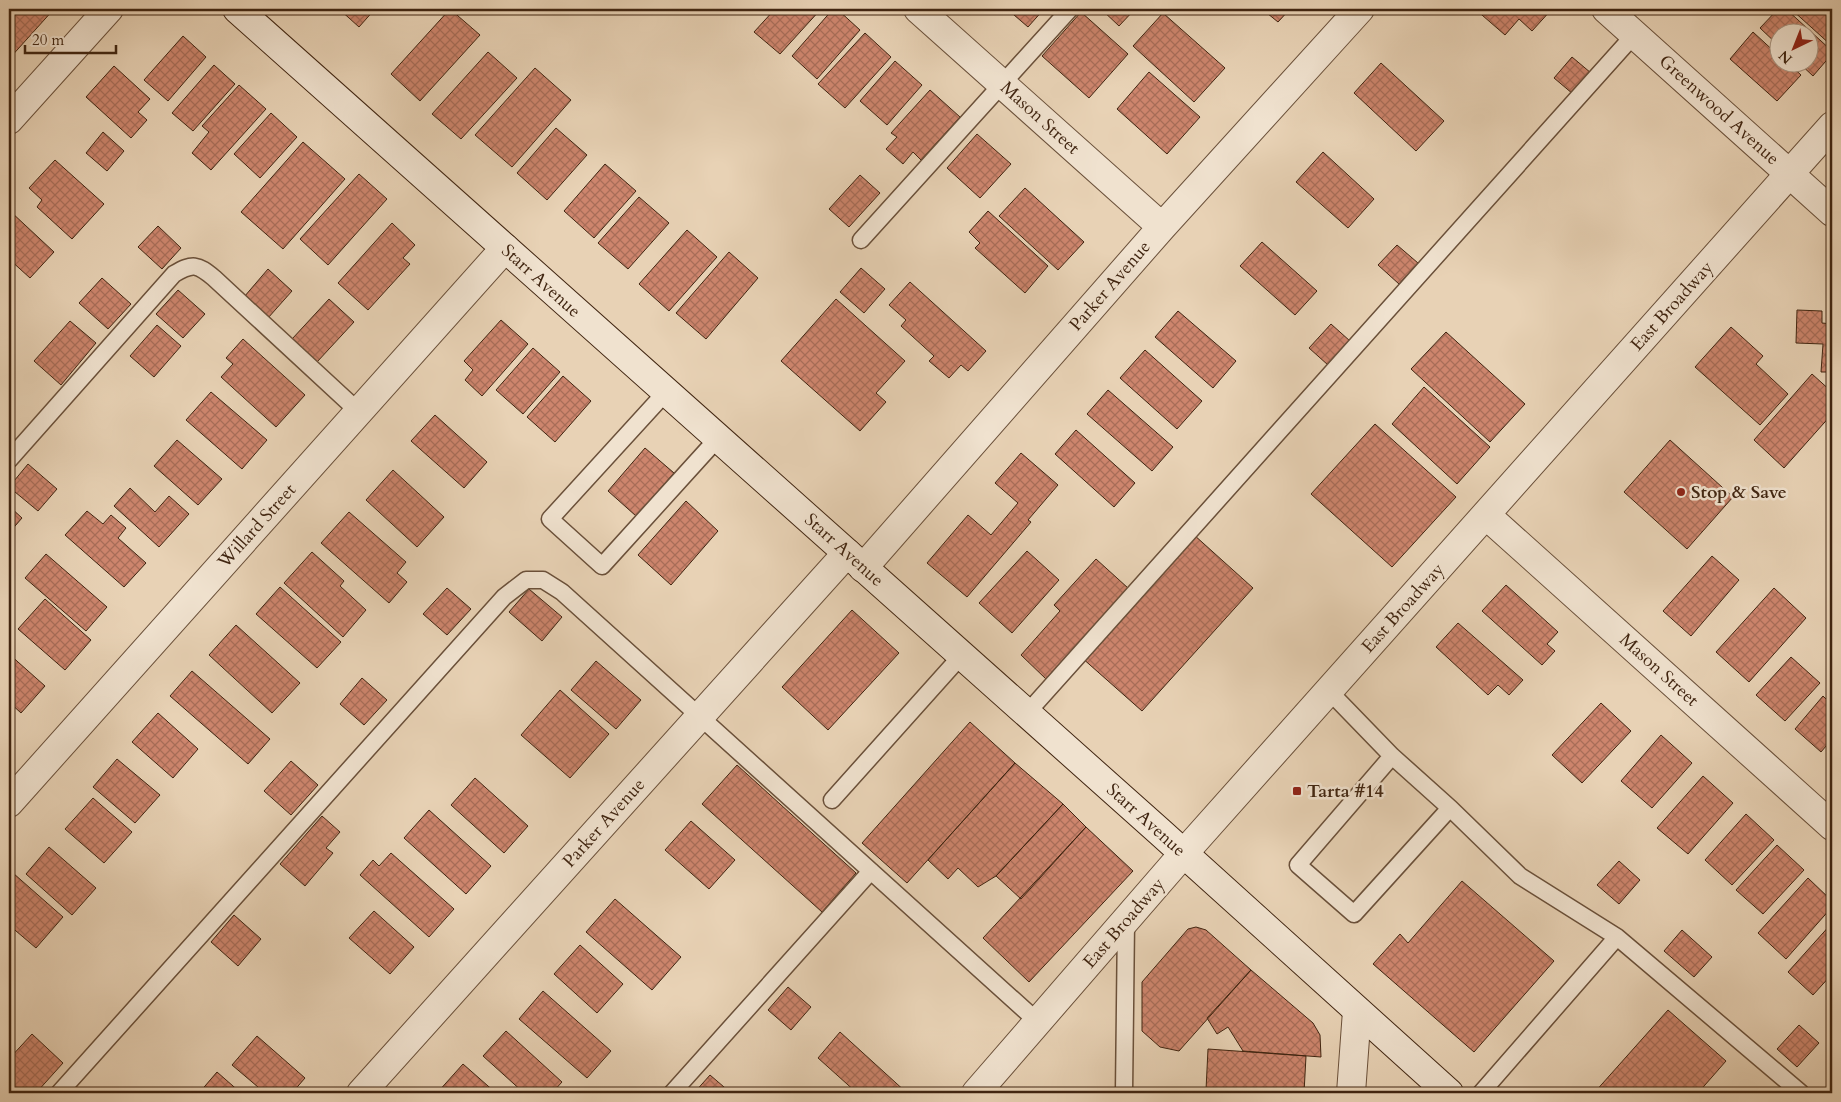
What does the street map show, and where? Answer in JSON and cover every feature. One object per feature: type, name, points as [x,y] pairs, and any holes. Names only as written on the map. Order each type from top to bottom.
[{"type":"street","points":[[12,109],[109,9]]},
{"type":"street","name":"Starr Avenue","points":[[237,9],[1027,713],[1449,1093]]},
{"type":"street","name":"Mason Street","points":[[918,9],[1162,227]]},
{"type":"street","name":"Parker Avenue","points":[[361,1093],[700,716],[855,560],[1360,9]]},
{"type":"street","name":"Greenwood Avenue","points":[[1606,9],[1832,212]]},
{"type":"street","name":"East Broadway","points":[[976,1093],[1329,690],[1832,126]]},
{"type":"street","name":"Willard Street","points":[[9,803],[505,248]]},
{"type":"street","name":"Mason Street","points":[[1486,515],[1832,826]]},
{"type":"street","points":[[1351,1093],[1357,1011]]},
{"type":"lane","points":[[861,240],[1070,9]]},
{"type":"lane","points":[[1027,713],[1634,35]]},
{"type":"lane","points":[[9,460],[174,274],[188,266],[201,267],[214,278],[359,412]]},
{"type":"lane","points":[[666,392],[550,519],[602,566],[718,438]]},
{"type":"lane","points":[[59,1093],[504,597],[526,580],[543,580],[562,592],[1038,1022]]},
{"type":"lane","points":[[832,800],[962,656]]},
{"type":"lane","points":[[1329,690],[1392,756],[1450,808],[1520,876],[1617,937],[1802,1093]]},
{"type":"lane","points":[[1392,756],[1298,865],[1354,914],[1450,808]]},
{"type":"lane","points":[[672,1093],[871,871]]},
{"type":"lane","points":[[1124,1093],[1126,920]]},
{"type":"lane","points":[[1481,1093],[1617,937]]},
{"type":"building","points":[[9,9],[54,9],[9,59]]},
{"type":"building","points":[[339,9],[375,9],[359,27]]},
{"type":"building","points":[[450,9],[480,35],[420,101],[391,74]]},
{"type":"building","points":[[775,9],[821,9],[780,54],[754,32]]},
{"type":"building","points":[[833,9],[837,9],[860,30],[817,79],[792,56]]},
{"type":"building","points":[[1007,9],[1044,9],[1028,27]]},
{"type":"building","points":[[1101,9],[1135,9],[1119,26]]},
{"type":"building","points":[[1262,9],[1290,9],[1278,22]]},
{"type":"building","points":[[1475,9],[1552,9],[1532,31],[1519,19],[1505,35]]},
{"type":"building","points":[[1778,9],[1786,9],[1800,22],[1768,22],[1768,36],[1760,28]]},
{"type":"building","points":[[1791,9],[1832,9],[1832,46],[1818,33],[1818,22],[1805,22]]},
{"type":"building","points":[[1081,12],[1128,54],[1089,98],[1042,56]]},
{"type":"building","points":[[1163,13],[1225,68],[1194,102],[1133,46]]},
{"type":"building","points":[[1753,32],[1768,46],[1768,72],[1798,72],[1801,75],[1777,101],[1730,59]]},
{"type":"building","points":[[865,33],[891,57],[845,108],[818,84]]},
{"type":"building","points":[[183,36],[206,57],[168,101],[144,80]]},
{"type":"building","points":[[1818,38],[1832,51],[1832,54],[1818,70]]},
{"type":"building","points":[[488,52],[517,78],[461,139],[432,114]]},
{"type":"building","points":[[1572,57],[1591,73],[1573,94],[1554,78]]},
{"type":"building","points":[[895,61],[922,85],[887,125],[860,101]]},
{"type":"building","points":[[1381,63],[1444,121],[1416,151],[1354,93]]},
{"type":"building","points":[[214,65],[235,84],[193,131],[172,113]]},
{"type":"building","points":[[114,66],[150,99],[138,112],[147,120],[131,138],[86,97]]},
{"type":"building","points":[[535,68],[571,100],[512,167],[475,135]]},
{"type":"building","points":[[1149,72],[1200,117],[1167,154],[1117,109]]},
{"type":"building","points":[[239,85],[266,109],[211,170],[192,153],[209,132],[202,126]]},
{"type":"building","points":[[930,90],[960,117],[921,160],[913,152],[903,164],[886,149],[897,137],[891,133]]},
{"type":"building","points":[[271,113],[297,137],[260,178],[234,154]]},
{"type":"building","points":[[556,128],[587,155],[547,200],[517,173]]},
{"type":"building","points":[[103,132],[124,151],[107,171],[86,153]]},
{"type":"building","points":[[977,134],[1011,164],[980,198],[947,168]]},
{"type":"building","points":[[303,142],[345,179],[283,249],[241,212]]},
{"type":"building","points":[[1323,152],[1374,199],[1348,228],[1296,182]]},
{"type":"building","points":[[55,160],[104,204],[72,239],[37,207],[42,200],[29,188]]},
{"type":"building","points":[[605,164],[636,191],[594,238],[564,211]]},
{"type":"building","points":[[359,174],[387,199],[328,265],[300,239]]},
{"type":"building","points":[[860,175],[880,193],[849,227],[829,209]]},
{"type":"building","points":[[1025,188],[1084,242],[1058,270],[999,216]]},
{"type":"building","points":[[639,197],[669,223],[628,269],[598,243]]},
{"type":"building","points":[[10,211],[54,252],[30,278],[9,259]]},
{"type":"building","points":[[988,211],[1048,266],[1025,293],[975,248],[980,243],[969,232]]},
{"type":"building","points":[[392,223],[415,245],[403,258],[410,264],[368,310],[338,283]]},
{"type":"building","points":[[158,226],[181,248],[162,269],[138,247]]},
{"type":"building","points":[[687,230],[717,257],[669,311],[639,284]]},
{"type":"building","points":[[1262,242],[1317,291],[1295,315],[1240,266]]},
{"type":"building","points":[[1397,245],[1418,263],[1399,284],[1378,265]]},
{"type":"building","points":[[729,252],[758,278],[706,339],[676,313]]},
{"type":"building","points":[[861,268],[885,289],[864,313],[840,292]]},
{"type":"building","points":[[268,269],[292,291],[268,318],[244,297]]},
{"type":"building","points":[[102,278],[131,304],[108,329],[79,303]]},
{"type":"building","points":[[910,282],[986,351],[968,371],[961,365],[949,378],[929,361],[934,356],[901,326],[906,320],[889,305]]},
{"type":"building","points":[[178,290],[205,314],[183,338],[156,314]]},
{"type":"building","points":[[329,299],[354,322],[317,362],[292,339]]},
{"type":"building","points":[[836,299],[905,361],[876,393],[886,402],[860,431],[781,361]]},
{"type":"building","points":[[1797,310],[1822,311],[1822,323],[1832,324],[1832,372],[1821,372],[1823,344],[1796,343]]},
{"type":"building","points":[[1178,311],[1236,361],[1213,388],[1155,337]]},
{"type":"building","points":[[501,320],[528,344],[482,396],[465,380],[473,370],[464,361]]},
{"type":"building","points":[[70,321],[96,343],[61,385],[34,361]]},
{"type":"building","points":[[1331,324],[1350,341],[1328,365],[1309,348]]},
{"type":"building","points":[[157,325],[181,346],[154,377],[130,356]]},
{"type":"building","points":[[1731,327],[1763,356],[1756,364],[1788,394],[1760,425],[1695,367]]},
{"type":"building","points":[[1446,332],[1525,404],[1490,442],[1411,369]]},
{"type":"building","points":[[243,339],[305,395],[276,427],[221,377],[233,364],[226,358]]},
{"type":"building","points":[[533,348],[560,372],[523,414],[496,390]]},
{"type":"building","points":[[1145,350],[1202,401],[1177,429],[1120,378]]},
{"type":"building","points":[[1812,374],[1832,392],[1832,414],[1784,468],[1754,440]]},
{"type":"building","points":[[563,376],[591,401],[555,442],[527,417]]},
{"type":"building","points":[[1424,387],[1490,447],[1457,484],[1392,424]]},
{"type":"building","points":[[1108,390],[1173,447],[1152,471],[1087,414]]},
{"type":"building","points":[[211,392],[267,440],[242,469],[186,420]]},
{"type":"building","points":[[435,415],[487,462],[464,488],[411,441]]},
{"type":"building","points":[[1375,424],[1456,497],[1392,567],[1311,494]]},
{"type":"building","points":[[1076,430],[1135,483],[1114,507],[1055,454]]},
{"type":"building","points":[[177,440],[222,479],[198,505],[154,466]]},
{"type":"building","points":[[1670,440],[1733,497],[1687,549],[1624,492]]},
{"type":"building","points":[[645,448],[674,473],[636,516],[608,491]]},
{"type":"building","points":[[1021,453],[1058,485],[1028,520],[1031,522],[967,597],[927,563],[968,515],[991,535],[1018,503],[995,483]]},
{"type":"building","points":[[28,464],[57,489],[38,511],[9,487]]},
{"type":"building","points":[[393,470],[444,517],[417,547],[366,500]]},
{"type":"building","points":[[130,488],[155,512],[169,496],[189,514],[159,547],[114,506]]},
{"type":"building","points":[[686,501],[718,531],[671,585],[638,555]]},
{"type":"building","points":[[9,506],[22,518],[9,533]]},
{"type":"building","points":[[87,511],[103,524],[111,515],[126,528],[118,538],[146,563],[124,587],[65,535]]},
{"type":"building","points":[[349,512],[406,562],[397,573],[407,582],[389,603],[321,543]]},
{"type":"building","points":[[1193,534],[1253,588],[1142,711],[1081,657]]},
{"type":"building","points":[[1027,551],[1059,580],[1012,633],[979,603]]},
{"type":"building","points":[[312,552],[344,581],[340,586],[366,610],[343,637],[284,583]]},
{"type":"building","points":[[46,554],[107,607],[86,631],[25,578]]},
{"type":"building","points":[[1712,556],[1739,580],[1691,636],[1663,611]]},
{"type":"building","points":[[1096,559],[1128,588],[1046,679],[1021,655],[1060,611],[1054,605]]},
{"type":"building","points":[[1506,585],[1558,632],[1547,644],[1555,651],[1542,665],[1482,611]]},
{"type":"building","points":[[280,587],[341,642],[317,668],[256,614]]},
{"type":"building","points":[[447,588],[471,609],[447,635],[423,614]]},
{"type":"building","points":[[1774,588],[1806,618],[1749,682],[1716,652]]},
{"type":"building","points":[[529,589],[562,617],[542,641],[509,612]]},
{"type":"building","points":[[45,599],[91,640],[65,670],[18,629]]},
{"type":"building","points":[[852,610],[899,653],[828,730],[782,687]]},
{"type":"building","points":[[1458,623],[1523,680],[1509,695],[1498,685],[1488,695],[1436,647]]},
{"type":"building","points":[[236,625],[300,683],[272,713],[209,655]]},
{"type":"building","points":[[9,654],[45,686],[21,713],[9,702]]},
{"type":"building","points":[[1791,657],[1820,683],[1785,721],[1756,695]]},
{"type":"building","points":[[596,661],[641,700],[616,729],[571,690]]},
{"type":"building","points":[[192,671],[270,739],[248,764],[170,696]]},
{"type":"building","points":[[362,678],[387,700],[364,725],[340,704]]},
{"type":"building","points":[[560,690],[609,734],[570,778],[521,735]]},
{"type":"building","points":[[1823,696],[1832,705],[1832,739],[1821,752],[1795,729]]},
{"type":"building","points":[[1601,703],[1631,731],[1582,783],[1552,755]]},
{"type":"building","points":[[158,713],[198,749],[173,778],[132,742]]},
{"type":"building","points":[[970,722],[1015,763],[907,883],[862,843]]},
{"type":"building","points":[[1661,735],[1692,763],[1652,808],[1621,781]]},
{"type":"building","points":[[1832,754],[1832,765],[1827,760]]},
{"type":"building","points":[[117,759],[160,795],[135,823],[93,787]]},
{"type":"building","points":[[291,761],[318,785],[291,815],[264,791]]},
{"type":"building","points":[[1015,763],[1063,804],[996,876],[978,887],[958,868],[948,879],[928,860]]},
{"type":"building","points":[[737,765],[856,873],[822,912],[702,804]]},
{"type":"building","points":[[1703,776],[1733,803],[1688,854],[1657,828]]},
{"type":"building","points":[[475,778],[528,826],[504,853],[451,805]]},
{"type":"building","points":[[93,798],[132,832],[104,863],[65,829]]},
{"type":"building","points":[[1063,804],[1086,827],[1021,899],[996,876]]},
{"type":"building","points":[[429,810],[491,866],[466,894],[404,838]]},
{"type":"building","points":[[1746,814],[1774,840],[1732,885],[1705,860]]},
{"type":"building","points":[[322,816],[340,832],[326,848],[333,853],[305,886],[280,864]]},
{"type":"building","points":[[691,821],[735,860],[709,889],[665,850]]},
{"type":"building","points":[[1086,827],[1133,871],[1029,982],[983,938]]},
{"type":"building","points":[[1777,845],[1804,870],[1763,914],[1736,890]]},
{"type":"building","points":[[49,847],[96,888],[72,915],[26,874]]},
{"type":"building","points":[[391,853],[454,909],[429,937],[360,875],[373,860],[379,866]]},
{"type":"building","points":[[1619,861],[1640,880],[1619,904],[1597,885]]},
{"type":"building","points":[[13,873],[63,917],[36,948],[9,925],[9,879]]},
{"type":"building","points":[[1808,878],[1832,901],[1832,907],[1786,959],[1758,933]]},
{"type":"building","points":[[1462,881],[1554,961],[1474,1052],[1373,964],[1400,934],[1408,943]]},
{"type":"building","points":[[615,899],[681,957],[652,990],[586,932]]},
{"type":"building","points":[[374,911],[414,947],[390,974],[349,938]]},
{"type":"building","points":[[234,915],[261,939],[238,966],[211,942]]},
{"type":"building","points":[[1832,923],[1832,974],[1813,995],[1788,972]]},
{"type":"building","points":[[1196,927],[1206,930],[1251,970],[1179,1051],[1160,1047],[1142,1031],[1142,982],[1188,929]]},
{"type":"building","points":[[1682,930],[1712,957],[1694,977],[1664,951]]},
{"type":"building","points":[[580,945],[623,984],[597,1013],[554,974]]},
{"type":"building","points":[[1251,970],[1313,1023],[1320,1035],[1321,1057],[1243,1051],[1228,1027],[1217,1034],[1207,1018]]},
{"type":"building","points":[[788,987],[811,1007],[791,1030],[768,1010]]},
{"type":"building","points":[[543,991],[611,1051],[587,1078],[519,1019]]},
{"type":"building","points":[[1668,1010],[1726,1061],[1698,1093],[1594,1093]]},
{"type":"building","points":[[1799,1025],[1819,1043],[1797,1067],[1777,1049]]},
{"type":"building","points":[[506,1031],[562,1082],[552,1093],[524,1093],[483,1056]]},
{"type":"building","points":[[840,1032],[907,1093],[857,1093],[818,1058]]},
{"type":"building","points":[[32,1034],[63,1063],[36,1093],[18,1093],[9,1085],[9,1059]]},
{"type":"building","points":[[257,1036],[305,1078],[292,1093],[265,1093],[232,1065]]},
{"type":"building","points":[[1208,1049],[1306,1056],[1304,1093],[1249,1093],[1206,1090]]},
{"type":"building","points":[[463,1064],[496,1093],[437,1093]]},
{"type":"building","points":[[217,1072],[241,1093],[199,1093]]},
{"type":"building","points":[[710,1075],[731,1093],[694,1093]]},
{"type":"building","points":[[1152,1088],[1183,1090],[1183,1093],[1152,1093]]},
{"type":"place","name":"Stop & Save","points":[[1681,492]]},
{"type":"place","name":"Tarta #14","points":[[1297,791]]}]
